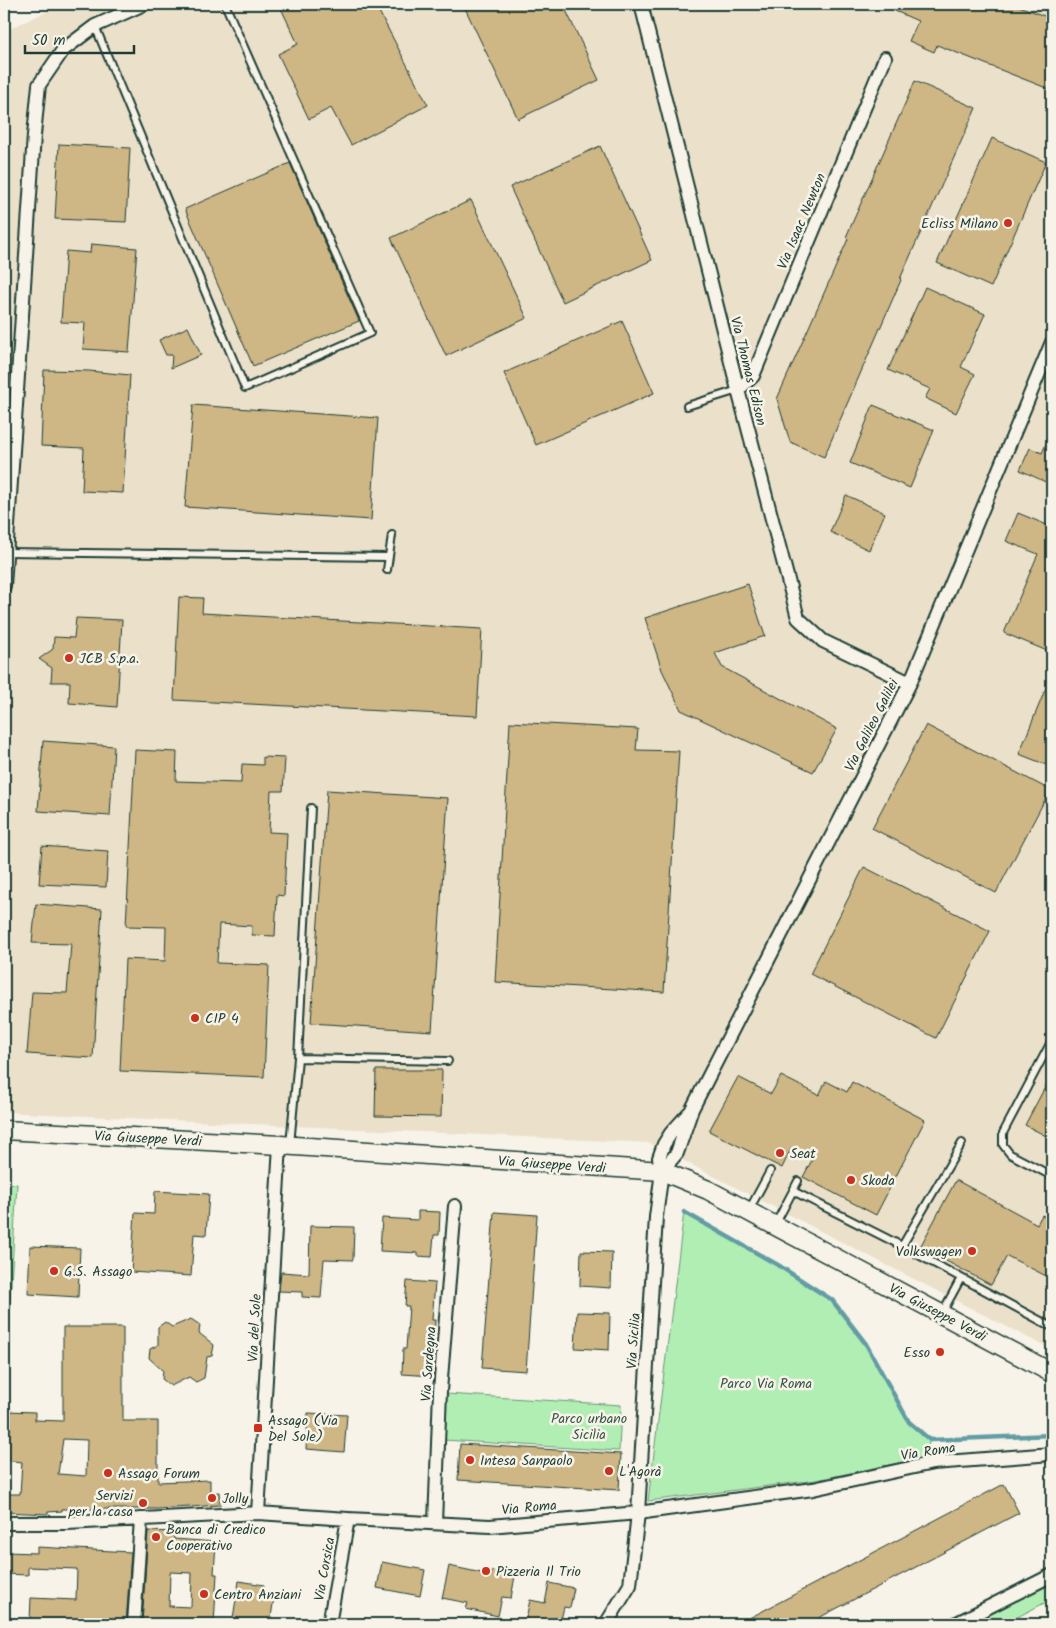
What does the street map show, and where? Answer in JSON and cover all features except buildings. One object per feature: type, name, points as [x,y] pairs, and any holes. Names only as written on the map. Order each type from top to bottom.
[{"type":"main road","name":"Via Giuseppe Verdi","points":[[4,1130],[285,1146],[662,1171],[708,1190],[1052,1373]]},
{"type":"street","points":[[4,586],[33,145],[39,85],[63,50],[95,26],[144,4]]},
{"type":"street","name":"Via Thomas Edison","points":[[641,4],[738,390],[798,618],[823,641],[910,683]]},
{"type":"street","name":"Via Isaac Newton","points":[[738,390],[752,376],[886,58]]},
{"type":"street","name":"Via Galileo Galilei","points":[[662,1171],[660,1158],[664,1144],[692,1109],[910,683],[1052,342]]},
{"type":"street","name":"Via del Sole","points":[[258,1513],[285,1146]]},
{"type":"street","name":"Via Sicilia","points":[[638,1513],[656,1217],[662,1171]]},
{"type":"street","name":"Via Sardegna","points":[[435,1524],[440,1391],[455,1206]]},
{"type":"street","name":"Via Roma","points":[[4,1524],[66,1523],[258,1513],[490,1526],[638,1513],[813,1489],[933,1462],[1052,1454]]},
{"type":"street","points":[[606,1624],[630,1585],[638,1513]]},
{"type":"street","points":[[134,1624],[141,1518]]},
{"type":"street","name":"Via Corsica","points":[[329,1624],[348,1519]]},
{"type":"street","points":[[955,1624],[1052,1575]]},
{"type":"lane","points":[[95,26],[244,388],[370,333],[225,4]]},
{"type":"lane","points":[[687,406],[738,390]]},
{"type":"lane","points":[[387,570],[392,535]]},
{"type":"lane","points":[[6,552],[388,558]]},
{"type":"lane","points":[[285,1146],[298,1058],[311,808]]},
{"type":"lane","points":[[1052,1040],[1003,1134],[1003,1145],[1010,1154],[1052,1176]]},
{"type":"lane","points":[[298,1058],[448,1061]]},
{"type":"lane","points":[[902,1246],[962,1143]]},
{"type":"lane","points":[[748,1212],[770,1171]]},
{"type":"lane","points":[[775,1226],[798,1182]]},
{"type":"lane","points":[[793,1191],[902,1246],[1052,1327]]},
{"type":"lane","points":[[942,1314],[961,1278]]},
{"type":"shaded area","points":[[64,4],[1052,4],[1052,1350],[649,1143],[4,1112],[4,31]]},
{"type":"green space","points":[[4,1183],[17,1184],[9,1317],[4,1317]]},
{"type":"green space","name":"Parco Via Roma","points":[[684,1212],[778,1265],[832,1300],[866,1344],[909,1422],[930,1440],[924,1458],[816,1480],[648,1501]]},
{"type":"green space","name":"Parco urbano Sicilia","points":[[446,1394],[621,1405],[619,1451],[444,1440]]},
{"type":"green space","points":[[1052,1570],[1052,1599],[1004,1624],[950,1624]]},
{"type":"waterway","points":[[684,1212],[778,1265],[832,1300],[866,1344],[909,1422],[930,1440],[1052,1435]]},
{"type":"place","name":"Ecliss Milano","points":[[1008,223]]},
{"type":"place","name":"JCB S.p.a.","points":[[69,658]]},
{"type":"place","name":"CIP 4","points":[[195,1018]]},
{"type":"place","name":"Seat","points":[[780,1153]]},
{"type":"place","name":"Skoda","points":[[851,1180]]},
{"type":"place","name":"Volkswagen","points":[[972,1251]]},
{"type":"place","name":"G.S. Assago","points":[[54,1271]]},
{"type":"place","name":"Esso","points":[[940,1352]]},
{"type":"place","name":"Assago (Via Del Sole)","points":[[258,1428]]},
{"type":"place","name":"Intesa Sanpaolo","points":[[470,1460]]},
{"type":"place","name":"L'Agorà","points":[[609,1471]]},
{"type":"place","name":"Assago Forum","points":[[108,1473]]},
{"type":"place","name":"Jolly","points":[[212,1498]]},
{"type":"place","name":"Servizi per la casa","points":[[143,1503]]},
{"type":"place","name":"Banca di Credico Cooperativo","points":[[156,1537]]},
{"type":"place","name":"Pizzeria Il Trio","points":[[486,1571]]},
{"type":"place","name":"Centro Anziani","points":[[204,1594]]}]
